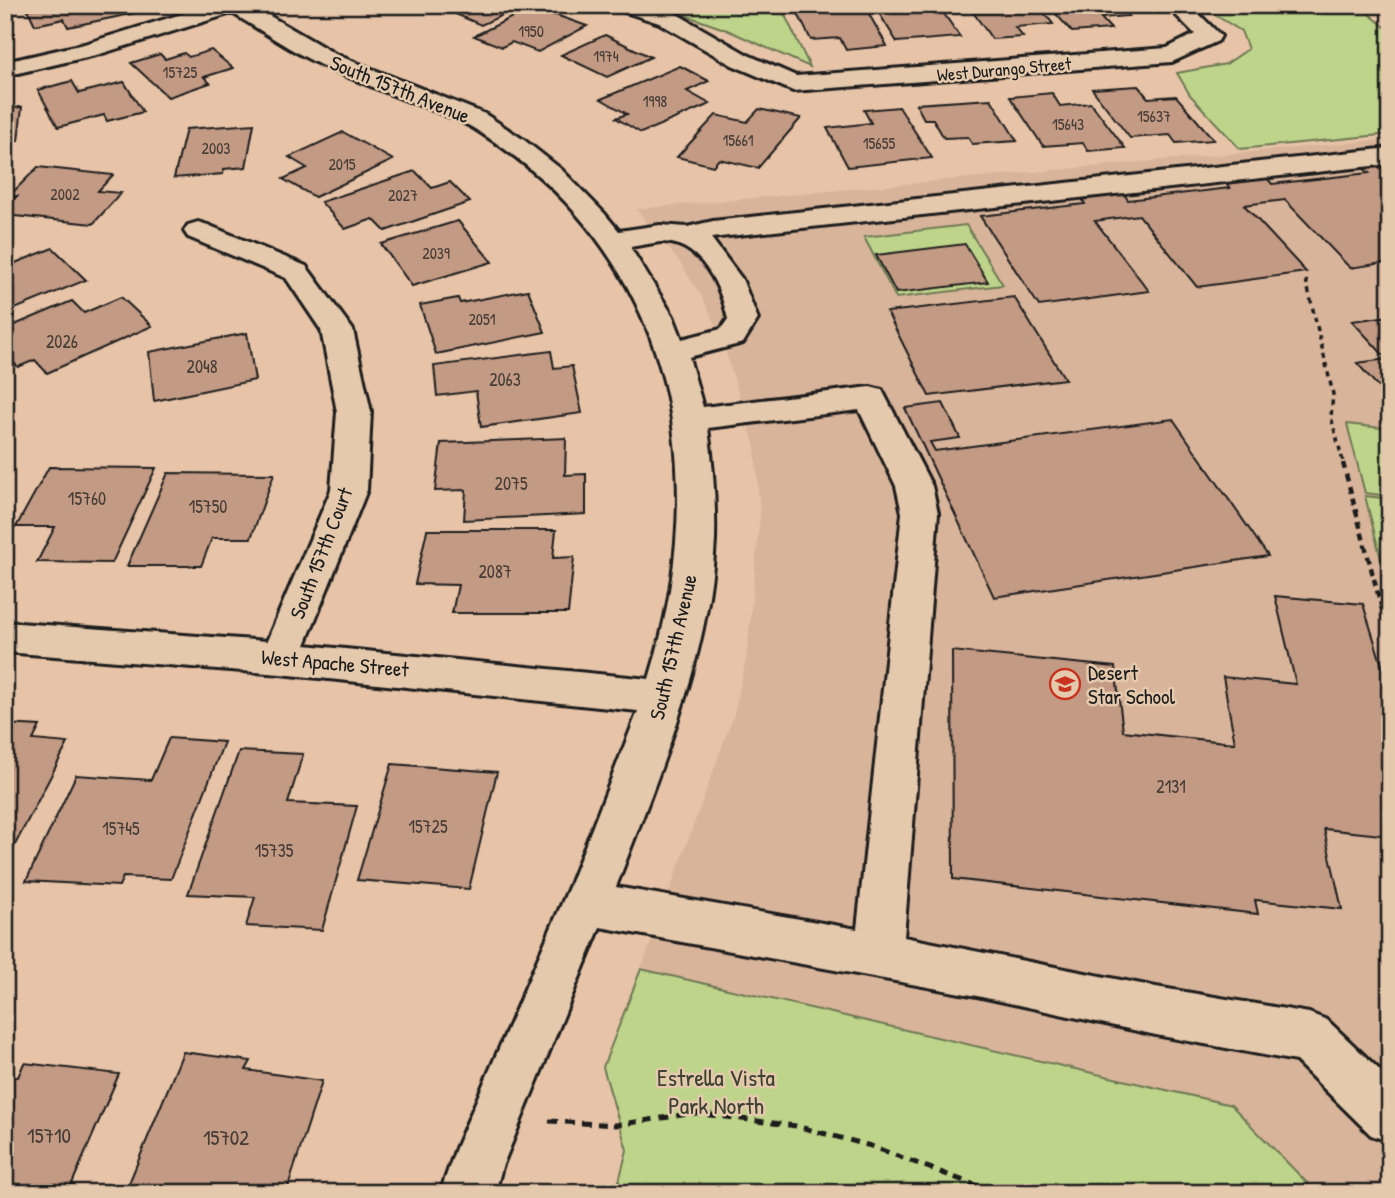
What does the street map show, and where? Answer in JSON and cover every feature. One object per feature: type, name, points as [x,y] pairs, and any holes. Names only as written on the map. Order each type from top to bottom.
[{"type":"street","points":[[5,69],[87,50],[235,5]]},
{"type":"street","name":"South 157th Avenue","points":[[235,5],[325,58],[477,120],[549,173],[594,216],[645,290],[672,351],[691,419],[697,480],[694,555],[688,600],[664,697],[645,754],[586,903],[467,1193]]},
{"type":"street","name":"West Durango Street","points":[[627,5],[667,18],[740,60],[793,84],[1172,55],[1210,36],[1177,5]]},
{"type":"street","points":[[613,241],[670,233],[692,235],[713,229],[941,203],[1390,156]]},
{"type":"street","name":"South 157th Court","points":[[198,230],[296,272],[337,330],[354,412],[349,490],[280,658]]},
{"type":"street","points":[[672,351],[732,336],[743,319],[737,293],[708,247],[692,235]]},
{"type":"street","points":[[691,419],[870,398],[914,486],[920,513],[879,956]]},
{"type":"street","name":"West Apache Street","points":[[5,636],[280,658],[664,697]]},
{"type":"street","points":[[586,903],[977,973],[1156,1011],[1309,1038],[1390,1116]]},
{"type":"path","points":[[1306,280],[1333,394],[1331,417],[1390,639]]},
{"type":"path","points":[[496,1117],[616,1125],[695,1113],[796,1126],[871,1146],[996,1193]]},
{"type":"shaded area","name":"Desert Star School","points":[[1390,139],[1390,1193],[1317,1193],[1231,1105],[641,969],[734,714],[747,654],[760,515],[755,447],[722,340],[706,304],[679,261],[636,209]]},
{"type":"green space","points":[[656,5],[780,5],[810,67],[727,30]]},
{"type":"green space","points":[[1309,5],[1358,5],[1390,31],[1390,134],[1240,149],[1190,95],[1177,73],[1226,64],[1248,49],[1241,31],[1212,13]]},
{"type":"green space","points":[[966,225],[1003,285],[896,298],[864,237]]},
{"type":"green space","points":[[1347,424],[1390,429],[1390,496],[1365,493]]},
{"type":"green space","points":[[1365,496],[1390,499],[1390,574],[1385,574]]},
{"type":"green space","name":"Estrella Vista Park North","points":[[641,969],[1231,1105],[1317,1193],[616,1193],[627,1150],[603,1067]]},
{"type":"building","points":[[40,5],[130,5],[135,13],[68,27],[64,19],[35,25],[27,8]]},
{"type":"building","points":[[828,5],[830,10],[865,7],[887,46],[846,50],[840,38],[811,40],[794,6]]},
{"type":"building","points":[[968,5],[1038,5],[1053,24],[1015,27],[1023,37],[992,39]]},
{"type":"building","points":[[1048,5],[1119,5],[1129,16],[1101,18],[1111,29],[1072,32]]},
{"type":"building","points":[[522,6],[481,25],[439,7]]},
{"type":"building","points":[[533,7],[587,26],[538,52],[512,42],[502,47],[474,36]]},
{"type":"building","points":[[940,8],[960,37],[897,42],[879,13]]},
{"type":"building","points":[[605,35],[651,57],[607,77],[561,55]]},
{"type":"building","points":[[211,50],[233,68],[204,77],[210,83],[168,97],[131,63],[160,54],[165,59],[184,53],[189,57]]},
{"type":"building","points":[[680,66],[709,81],[687,91],[710,104],[641,133],[616,118],[627,114],[601,99]]},
{"type":"building","points":[[72,81],[79,93],[124,82],[143,112],[107,121],[104,115],[58,127],[38,90]]},
{"type":"building","points":[[1138,86],[1148,98],[1176,96],[1214,140],[1176,143],[1170,135],[1130,138],[1092,89]]},
{"type":"building","points":[[1052,93],[1060,106],[1091,103],[1125,148],[1088,151],[1083,143],[1043,146],[1010,97]]},
{"type":"building","points":[[991,99],[1017,141],[972,144],[968,137],[944,138],[933,119],[924,119],[916,104]]},
{"type":"building","points":[[22,107],[18,141],[5,142],[5,109]]},
{"type":"building","points":[[899,107],[932,158],[848,167],[827,128],[871,123],[864,110]]},
{"type":"building","points":[[759,109],[801,118],[758,168],[719,159],[713,166],[677,157],[716,115],[747,122]]},
{"type":"building","points":[[254,124],[246,167],[224,169],[223,174],[174,178],[186,129]]},
{"type":"building","points":[[343,132],[393,160],[315,197],[283,179],[307,168],[289,157]]},
{"type":"building","points":[[1390,165],[1390,262],[1350,268],[1285,200],[1244,205],[1306,272],[1197,287],[1139,215],[1095,221],[1149,291],[1039,306],[980,216],[1085,204],[1082,199],[1124,194],[1128,200],[1230,188],[1225,183],[1267,178],[1272,184],[1369,173],[1363,168]]},
{"type":"building","points":[[38,167],[113,175],[98,191],[121,193],[93,224],[5,215],[5,208],[17,196],[9,196]]},
{"type":"building","points":[[415,171],[432,188],[450,182],[470,202],[385,231],[373,219],[345,229],[321,202]]},
{"type":"building","points":[[458,221],[492,262],[412,286],[381,244]]},
{"type":"building","points":[[965,244],[988,282],[896,293],[876,255]]},
{"type":"building","points":[[53,248],[86,280],[5,313],[5,267]]},
{"type":"building","points":[[528,290],[545,332],[436,354],[420,305],[458,298],[460,303]]},
{"type":"building","points":[[121,297],[152,326],[47,373],[35,360],[18,367],[5,354],[5,329],[72,301],[84,313]]},
{"type":"building","points":[[1014,297],[1065,379],[929,396],[887,312]]},
{"type":"building","points":[[1390,316],[1390,400],[1357,363],[1387,359],[1352,321]]},
{"type":"building","points":[[247,333],[255,380],[154,401],[149,352]]},
{"type":"building","points":[[551,351],[554,368],[572,366],[582,413],[481,427],[476,391],[437,396],[434,366]]},
{"type":"building","points":[[943,403],[960,438],[930,442],[935,451],[1173,419],[1268,556],[994,597],[905,408]]},
{"type":"building","points":[[566,438],[565,475],[586,474],[586,514],[464,520],[466,490],[435,491],[441,443]]},
{"type":"building","points":[[49,467],[156,468],[112,563],[37,562],[55,527],[16,527]]},
{"type":"building","points":[[168,473],[274,474],[251,538],[212,538],[201,566],[127,566]]},
{"type":"building","points":[[427,530],[556,530],[553,558],[574,557],[568,613],[452,613],[458,585],[415,584]]},
{"type":"building","points":[[1275,596],[1363,604],[1390,692],[1390,836],[1324,829],[1342,909],[1255,900],[1258,914],[953,879],[952,651],[1115,667],[1123,731],[1235,743],[1223,677],[1296,684]]},
{"type":"building","points":[[5,724],[40,726],[33,740],[68,743],[5,864]]},
{"type":"building","points":[[169,738],[224,742],[171,879],[123,877],[119,886],[26,881],[76,775],[151,780]]},
{"type":"building","points":[[239,751],[303,754],[288,803],[357,806],[322,930],[246,926],[255,897],[188,894]]},
{"type":"building","points":[[392,764],[497,772],[469,889],[357,880]]},
{"type":"building","points":[[183,1052],[251,1061],[246,1070],[322,1081],[286,1193],[125,1193]]},
{"type":"building","points":[[24,1063],[119,1074],[68,1193],[5,1193],[5,1076],[18,1077]]},
{"type":"place","name":"Desert Star School","points":[[1065,684]]}]
